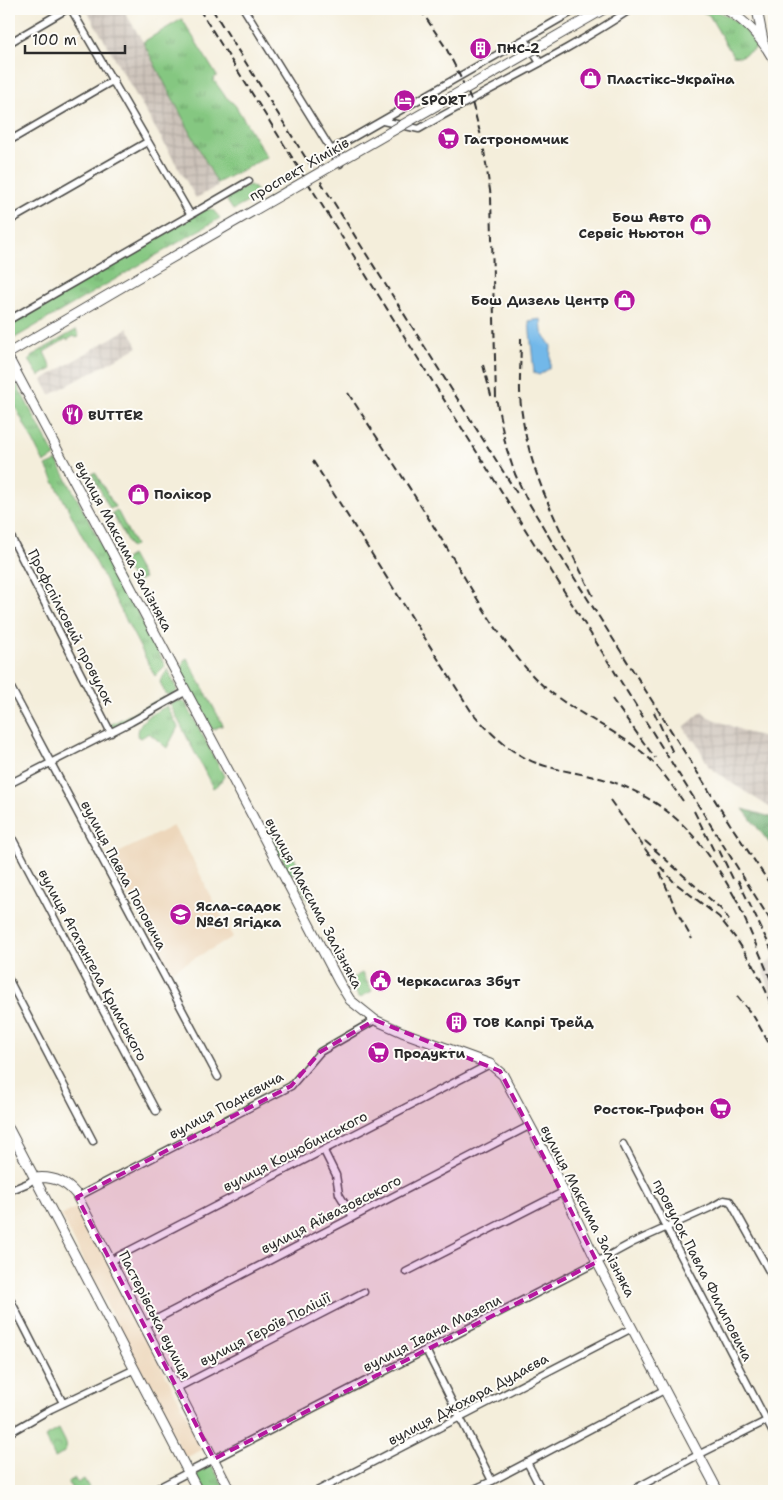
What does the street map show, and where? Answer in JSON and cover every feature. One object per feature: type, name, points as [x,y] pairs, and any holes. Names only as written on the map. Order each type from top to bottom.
[{"type":"main road","name":"проспект Хіміків","points":[[9,353],[604,9]]},
{"type":"main road","points":[[725,9],[742,20],[764,43],[774,60]]},
{"type":"main road","points":[[757,9],[764,43]]},
{"type":"main road","name":"вулиця Максима Залізняка","points":[[9,359],[350,1000],[375,1020],[402,1032],[490,1064],[503,1075],[664,1390],[718,1491]]},
{"type":"main road","points":[[9,1129],[198,1491]]},
{"type":"main road","name":"Пастерівська вулиця","points":[[35,1178],[65,1183],[78,1197],[230,1491]]},
{"type":"street","points":[[9,43],[69,9],[114,80],[147,142],[190,214]]},
{"type":"street","points":[[244,9],[340,164],[407,126]]},
{"type":"street","points":[[331,150],[577,9]]},
{"type":"street","points":[[383,121],[419,129],[471,99],[513,79],[631,9]]},
{"type":"street","points":[[525,39],[540,63]]},
{"type":"street","points":[[9,141],[114,80]]},
{"type":"street","points":[[350,139],[360,152]]},
{"type":"street","points":[[9,221],[147,142]]},
{"type":"street","points":[[9,320],[249,180]]},
{"type":"street","name":"Профспілковий провулок","points":[[9,533],[111,733]]},
{"type":"street","name":"вулиця Павла Поповича","points":[[9,684],[218,1077]]},
{"type":"street","points":[[9,784],[111,733],[185,692]]},
{"type":"street","name":"вулиця Агатангела Кримського","points":[[9,832],[156,1111]]},
{"type":"street","points":[[9,980],[94,1141]]},
{"type":"street","name":"вулиця Поднєвича","points":[[78,1197],[291,1086],[320,1052],[375,1020]]},
{"type":"street","name":"вулиця Коцюбинського","points":[[112,1261],[490,1064]]},
{"type":"street","name":"вулиця Айвазовського","points":[[145,1325],[529,1126]]},
{"type":"street","name":"провулок Павла Филиповича","points":[[623,1144],[668,1227],[774,1435]]},
{"type":"street","points":[[324,1151],[336,1174],[339,1194],[353,1217]]},
{"type":"street","points":[[9,1190],[28,1183],[35,1178]]},
{"type":"street","points":[[406,1272],[563,1192]]},
{"type":"street","name":"вулиця Івана Мазепи","points":[[152,1491],[632,1243],[712,1208],[724,1200],[730,1200],[774,1280]]},
{"type":"street","name":"вулиця Героїв Поліції","points":[[177,1388],[364,1292]]},
{"type":"street","points":[[9,1297],[63,1404]]},
{"type":"street","name":"вулиця Джохара Дудаєва","points":[[317,1491],[632,1328]]},
{"type":"street","points":[[426,1350],[492,1481]]},
{"type":"street","points":[[9,1434],[63,1404],[135,1368]]},
{"type":"street","points":[[470,1491],[664,1390]]},
{"type":"street","points":[[631,1491],[774,1417]]},
{"type":"street","points":[[527,1462],[542,1491]]},
{"type":"highlighted area","points":[[375,1020],[500,1071],[597,1262],[214,1459],[77,1197],[291,1086],[320,1052]]},
{"type":"shaded area","points":[[86,9],[123,9],[143,42],[218,186],[196,198]]},
{"type":"shaded area","points":[[128,328],[138,347],[50,395],[42,380]]},
{"type":"shaded area","points":[[703,711],[706,716],[746,732],[774,740],[774,810],[709,767],[695,740],[692,741],[684,727]]},
{"type":"shaded area","name":"Ясла-садок №61 Ягідка","points":[[173,826],[191,856],[233,937],[170,972],[110,857]]},
{"type":"shaded area","points":[[774,957],[774,1003],[763,968]]},
{"type":"shaded area","points":[[79,1206],[204,1449],[185,1458],[61,1216]]},
{"type":"green space","points":[[697,9],[716,11],[730,18],[749,35],[756,48],[740,57],[733,56],[709,15]]},
{"type":"green space","points":[[182,19],[217,76],[213,79],[225,96],[235,105],[267,157],[217,183],[143,42]]},
{"type":"green space","points":[[249,185],[260,195],[233,210],[227,201],[228,197]]},
{"type":"green space","points":[[204,210],[213,210],[220,218],[13,339],[9,338],[9,324]]},
{"type":"green space","points":[[76,330],[79,336],[66,339],[44,352],[52,369],[39,376],[29,360],[33,355]]},
{"type":"green space","points":[[9,378],[14,379],[55,456],[44,463],[9,394]]},
{"type":"green space","points":[[57,461],[165,666],[155,676],[46,466]]},
{"type":"green space","points":[[95,472],[115,507],[110,509],[92,474]]},
{"type":"green space","points":[[117,510],[135,545],[131,548],[112,513]]},
{"type":"green space","points":[[131,555],[144,578],[135,582],[123,564],[126,558]]},
{"type":"green space","points":[[187,658],[223,725],[212,730],[180,672],[184,660]]},
{"type":"green space","points":[[167,670],[177,689],[171,697],[165,693],[160,682]]},
{"type":"green space","points":[[164,697],[165,700],[113,728],[110,725]]},
{"type":"green space","points":[[177,701],[185,702],[224,776],[220,783],[213,788],[170,704]]},
{"type":"green space","points":[[167,706],[178,727],[167,748],[149,733],[141,738],[138,737],[138,731],[143,721],[151,714]]},
{"type":"green space","points":[[743,809],[774,818],[774,849]]},
{"type":"green space","points":[[266,824],[283,854],[288,851],[291,852],[316,898],[309,902],[299,884],[301,883],[296,873],[290,874],[282,858],[275,853],[262,826]]},
{"type":"green space","points":[[362,973],[372,991],[359,998],[349,980]]},
{"type":"green space","points":[[59,1429],[66,1442],[66,1449],[55,1458],[45,1437]]},
{"type":"green space","points":[[212,1466],[227,1491],[203,1491],[196,1478],[199,1471]]},
{"type":"green space","points":[[75,1478],[78,1483],[84,1479],[91,1491],[73,1491],[68,1482]]},
{"type":"water","points":[[541,319],[542,332],[551,346],[550,368],[539,375],[534,373],[529,321]]},
{"type":"railway","points":[[199,9],[774,926]]},
{"type":"railway","points":[[212,9],[518,495]]},
{"type":"railway","points":[[420,9],[446,48],[472,102],[483,144],[491,197],[496,398],[506,447],[515,474],[526,498],[558,552],[730,824],[774,890]]},
{"type":"railway","points":[[521,338],[520,386],[526,439],[550,509],[594,598]]},
{"type":"railway","points":[[483,365],[492,399]]},
{"type":"railway","points":[[348,393],[424,510],[488,615],[521,662],[545,688],[558,698],[629,742],[648,757],[683,801]]},
{"type":"railway","points":[[313,461],[471,711],[485,727],[510,749],[529,760],[548,767],[613,782],[635,791],[655,803],[688,830],[714,863],[738,903]]},
{"type":"railway","points":[[612,699],[655,758]]},
{"type":"railway","points":[[654,712],[673,753]]},
{"type":"railway","points":[[610,800],[648,853],[674,882],[719,917],[737,940],[756,970]]},
{"type":"railway","points":[[694,811],[714,851]]},
{"type":"railway","points":[[645,841],[721,909],[730,922]]},
{"type":"railway","points":[[719,850],[734,881]]},
{"type":"railway","points":[[660,872],[678,914],[692,939]]},
{"type":"railway","points":[[738,880],[774,955]]},
{"type":"railway","points":[[735,896],[774,987]]},
{"type":"railway","points":[[753,964],[774,1012]]},
{"type":"railway","points":[[737,996],[754,1017],[774,1052]]},
{"type":"place","name":"ПНС-2","points":[[481,48]]},
{"type":"place","name":"Пластікс-Україна","points":[[591,79]]},
{"type":"place","name":"SPORT","points":[[405,100]]},
{"type":"place","name":"Гастрономчик","points":[[448,139]]},
{"type":"place","name":"Бош Авто Сервіс Ньютон","points":[[700,225]]},
{"type":"place","name":"Бош Дизель Центр","points":[[625,300]]},
{"type":"place","name":"BUTTER","points":[[72,415]]},
{"type":"place","name":"Полікор","points":[[138,494]]},
{"type":"place","name":"Ясла-садок №61 Ягідка","points":[[180,914]]},
{"type":"place","name":"Черкасигаз Збут","points":[[381,981]]},
{"type":"place","name":"ТОВ Капрі Трейд","points":[[457,1022]]},
{"type":"place","name":"Продукти","points":[[378,1053]]},
{"type":"place","name":"Росток-Грифон","points":[[720,1109]]}]
